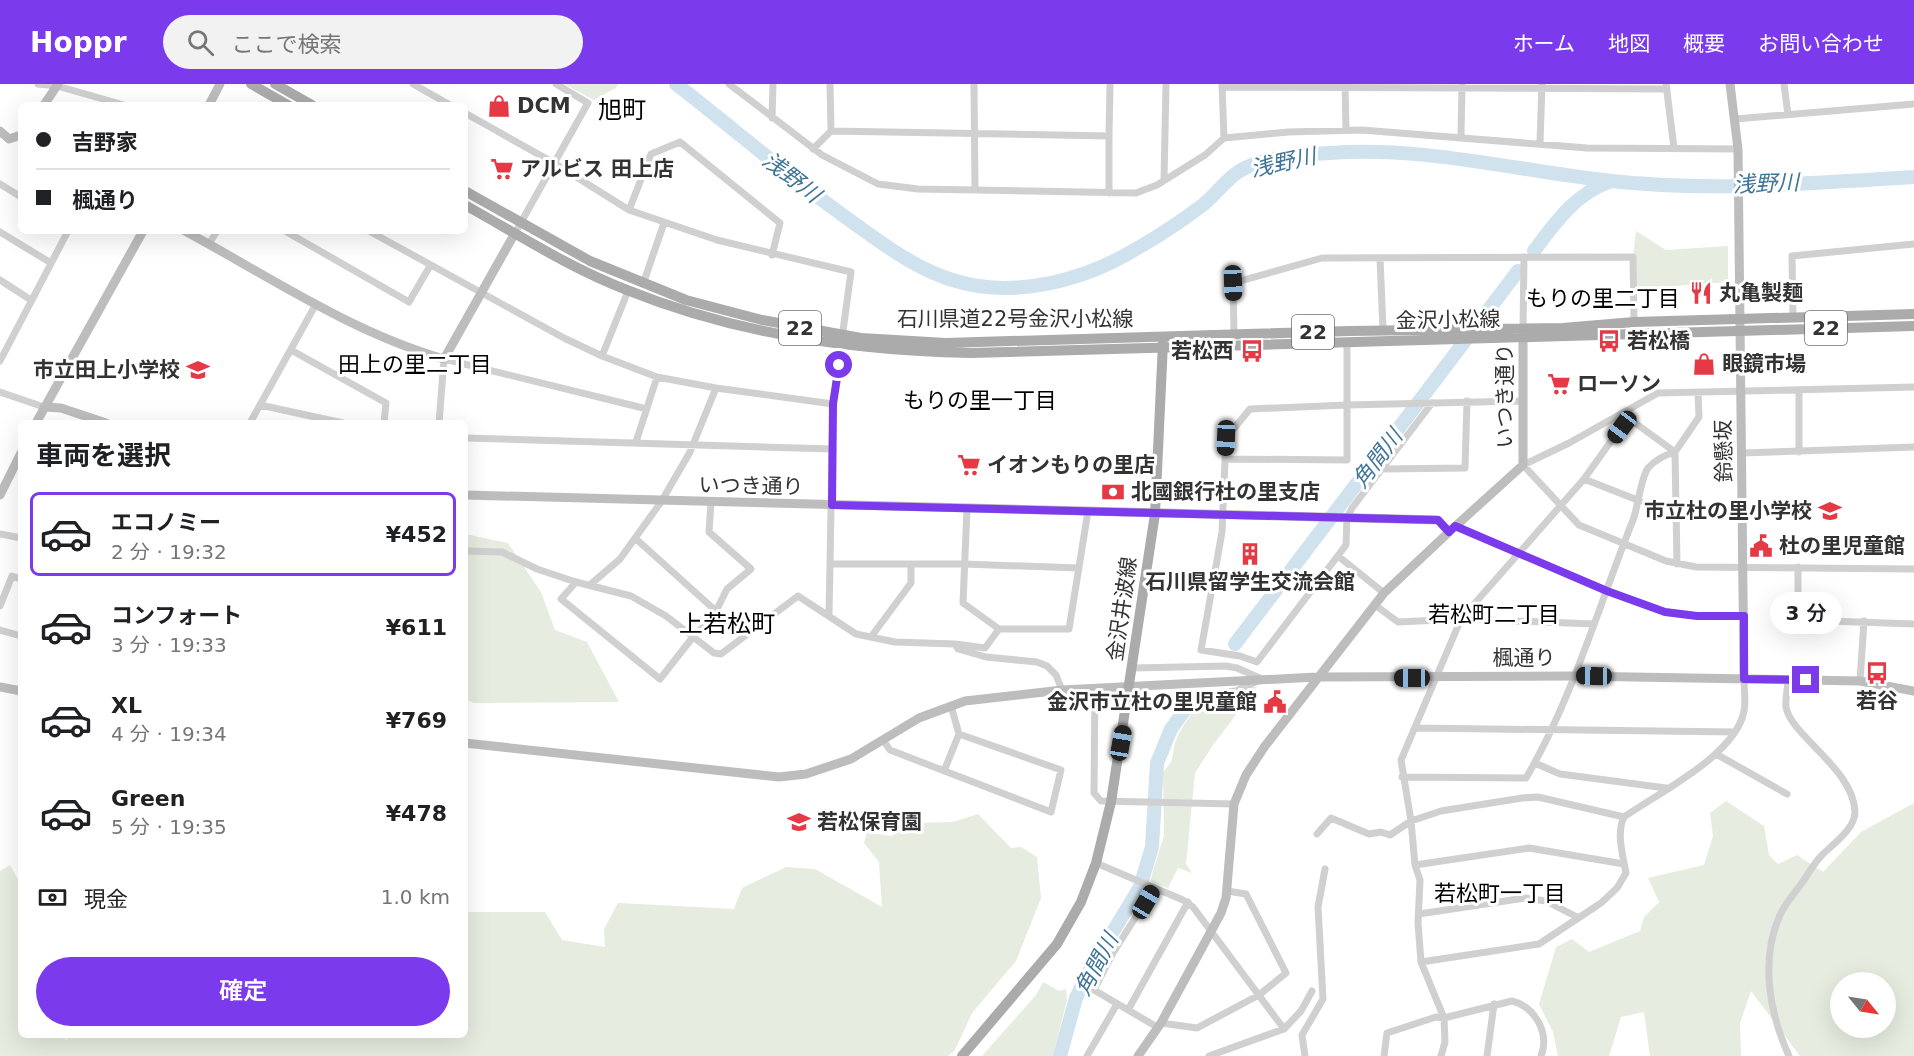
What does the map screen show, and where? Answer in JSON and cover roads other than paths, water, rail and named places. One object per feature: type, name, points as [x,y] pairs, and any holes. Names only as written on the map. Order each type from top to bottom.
[{"type":"main road","points":[[251,84],[283,102]]},
{"type":"main road","points":[[275,84],[307,102]]},
{"type":"main road","name":"石川県道22号金沢小松線","points":[[468,193],[590,261],[643,284],[686,300],[842,341],[946,343],[1163,337]]},
{"type":"main road","name":"22","points":[[468,207],[628,291],[759,330],[842,341],[971,353],[1162,348]]},
{"type":"main road","name":"金沢小松線","points":[[1523,334],[1634,322],[1738,326],[1793,318],[1914,314]]},
{"type":"main road","name":"金沢小松線","points":[[1162,348],[1738,326],[1914,326]]},
{"type":"main road","name":"金沢小松線","points":[[1163,337],[1383,330],[1461,335]]},
{"type":"main road","name":"金沢井波線","points":[[962,1056],[1057,944],[1081,902],[1096,863],[1111,802],[1128,704],[1155,514],[1163,337]]},
{"type":"street","points":[[38,84],[58,85],[113,102]]},
{"type":"street","points":[[211,102],[220,84]]},
{"type":"street","points":[[413,84],[445,102]]},
{"type":"street","points":[[439,420],[444,359],[588,103],[556,84]]},
{"type":"street","points":[[729,84],[813,149],[878,184],[918,189],[1108,193],[1143,192],[1205,155],[1224,138],[1346,130],[1461,136],[1587,148],[1674,148],[1738,153],[1730,84]]},
{"type":"street","points":[[772,118],[773,84]]},
{"type":"street","points":[[813,149],[831,131],[830,84]]},
{"type":"street","points":[[974,84],[975,189]]},
{"type":"street","points":[[1108,193],[1110,84]]},
{"type":"street","points":[[1164,180],[1166,84]]},
{"type":"street","points":[[1784,84],[1788,115]]},
{"type":"street","points":[[46,102],[58,85]]},
{"type":"street","points":[[1224,138],[1222,85],[1667,87],[1674,148]]},
{"type":"street","points":[[1345,85],[1346,130]]},
{"type":"street","points":[[1461,136],[1462,86]]},
{"type":"street","points":[[1540,143],[1542,86]]},
{"type":"street","points":[[1735,119],[1914,104]]},
{"type":"street","points":[[468,115],[554,163],[629,210],[664,223],[772,255],[851,272],[833,404],[829,615]]},
{"type":"street","points":[[0,131],[9,139],[18,136]]},
{"type":"street","points":[[831,131],[1109,136]]},
{"type":"street","points":[[629,210],[651,154],[680,142],[780,222],[772,255]]},
{"type":"street","name":"鈴懸坂","points":[[1738,153],[1738,326],[1741,391],[1744,679]]},
{"type":"street","points":[[0,184],[18,195]]},
{"type":"street","points":[[643,284],[664,223]]},
{"type":"street","points":[[0,232],[51,263]]},
{"type":"street","points":[[0,361],[66,234]]},
{"type":"street","points":[[38,420],[141,234]]},
{"type":"street","points":[[191,234],[316,304],[406,348],[647,409]]},
{"type":"street","points":[[209,244],[215,234]]},
{"type":"street","points":[[290,234],[409,302],[430,266]]},
{"type":"street","points":[[374,234],[481,294],[602,356],[657,376],[716,388],[833,404]]},
{"type":"street","points":[[1793,318],[1792,256],[1914,244]]},
{"type":"street","points":[[1523,334],[1524,257]]},
{"type":"street","points":[[1234,334],[1233,283],[1322,258],[1633,257],[1634,322]]},
{"type":"street","points":[[1380,258],[1383,330]]},
{"type":"street","points":[[0,280],[32,300]]},
{"type":"street","points":[[602,356],[628,291]]},
{"type":"street","points":[[252,420],[316,304]]},
{"type":"street","name":"いつき通り","points":[[1233,804],[1246,775],[1264,746],[1384,593],[1523,465],[1523,334]]},
{"type":"street","points":[[1225,459],[1347,460],[1347,341]]},
{"type":"street","points":[[291,350],[386,403],[384,420]]},
{"type":"street","points":[[636,442],[657,376]]},
{"type":"street","points":[[1914,387],[1658,393],[1523,465],[1579,525],[1623,545],[1677,564],[1743,568],[1914,569]]},
{"type":"street","points":[[591,584],[620,559],[661,502],[694,443],[716,388]]},
{"type":"street","points":[[1799,390],[1799,452]]},
{"type":"street","points":[[0,392],[44,407],[61,408],[97,420]]},
{"type":"street","points":[[1677,564],[1675,452],[1699,417],[1698,393]]},
{"type":"street","points":[[1382,469],[1465,468],[1467,401]]},
{"type":"street","points":[[1343,518],[1348,537],[1338,556],[1257,662],[1240,656],[1201,650],[1216,574],[1223,516],[1226,438],[1250,409],[1522,401]]},
{"type":"street","points":[[1343,518],[1382,469],[1429,403]]},
{"type":"street","points":[[260,405],[329,420]]},
{"type":"street","points":[[1625,412],[1631,420],[1675,452]]},
{"type":"street","points":[[1441,1056],[1444,1042],[1444,1018],[1421,962],[1420,880],[1415,865],[1411,821],[1401,760],[1461,619],[1584,479],[1622,427],[1625,412]]},
{"type":"street","points":[[468,438],[694,443],[833,449]]},
{"type":"street","points":[[1742,453],[1914,447]]},
{"type":"street","points":[[1402,777],[1526,778],[1550,730],[1607,591],[1640,501],[1647,469],[1665,455],[1675,452]]},
{"type":"street","points":[[0,495],[18,459]]},
{"type":"street","points":[[1584,479],[1640,501]]},
{"type":"street","name":"いつき通り","points":[[468,495],[661,502],[1343,518]]},
{"type":"street","points":[[576,582],[561,599],[660,679],[717,611],[727,590],[750,569],[709,532],[711,503]]},
{"type":"street","points":[[967,509],[963,603],[999,629],[1069,629],[1088,512]]},
{"type":"street","points":[[1343,518],[1438,520],[1452,529],[1519,552],[1607,591],[1674,614],[1744,616]]},
{"type":"street","points":[[0,534],[18,537]]},
{"type":"street","points":[[635,538],[717,611]]},
{"type":"street","points":[[468,551],[502,552],[576,582],[631,596],[666,616],[714,653],[721,654],[798,596],[856,634],[895,642],[955,644],[985,648],[999,629]]},
{"type":"street","points":[[1338,556],[1384,593]]},
{"type":"street","points":[[831,564],[911,566],[964,564],[1079,568]]},
{"type":"street","points":[[871,637],[911,584],[911,566]]},
{"type":"street","points":[[1798,567],[1798,620],[1914,624]]},
{"type":"street","points":[[0,606],[12,576],[18,578]]},
{"type":"street","points":[[1375,605],[1398,622],[1461,619],[1594,624]]},
{"type":"street","points":[[1860,681],[1864,621]]},
{"type":"street","points":[[0,630],[18,635]]},
{"type":"street","points":[[955,644],[958,649],[986,657],[1047,666],[1056,675],[1062,690]]},
{"type":"street","points":[[1133,668],[1226,666],[1262,679]]},
{"type":"street","name":"楓通り","points":[[468,743],[779,777],[826,769],[851,759],[919,718],[965,701],[1062,690],[1317,677],[1573,676],[1860,681],[1914,691]]},
{"type":"street","points":[[1128,704],[1236,691],[1250,687],[1262,679]]},
{"type":"street","points":[[1317,834],[1331,818],[1369,834],[1381,832],[1390,835],[1411,821],[1441,811],[1538,797],[1624,817],[1716,754],[1735,732],[1744,710],[1744,679]]},
{"type":"street","points":[[1788,680],[1786,709],[1810,741],[1831,762],[1845,783],[1855,811],[1853,822],[1820,856],[1780,913],[1770,947],[1768,979],[1772,1004],[1781,1039],[1789,1056]]},
{"type":"street","points":[[0,687],[18,690]]},
{"type":"street","points":[[1098,688],[1094,794],[1101,801],[1233,804],[1227,891],[1212,931],[1159,1025],[1138,1056]]},
{"type":"street","points":[[944,771],[959,734],[951,706]]},
{"type":"street","points":[[1416,728],[1735,732]]},
{"type":"street","points":[[883,740],[890,750],[1051,812],[1061,770],[959,734]]},
{"type":"street","points":[[1716,754],[1787,794]]},
{"type":"street","points":[[1535,763],[1560,774],[1666,788]]},
{"type":"street","points":[[1421,962],[1539,944],[1601,903],[1617,888],[1626,873],[1621,847],[1624,817]]},
{"type":"street","points":[[1415,865],[1529,848],[1624,864]]},
{"type":"street","points":[[1096,863],[1188,902],[1284,1029]]},
{"type":"street","points":[[1305,1056],[1302,1035],[1323,999],[1318,907],[1325,869]]},
{"type":"street","points":[[1150,886],[1094,990],[1159,1025],[1197,1028],[1259,995],[1286,973],[1246,894],[1227,891]]},
{"type":"street","points":[[1419,914],[1524,898],[1546,901],[1577,917]]},
{"type":"street","points":[[1128,1010],[1188,902]]},
{"type":"street","points":[[1209,1056],[1284,1029],[1301,1011],[1312,991]]},
{"type":"street","points":[[1384,1056],[1388,1033],[1436,1017],[1444,1018],[1512,1001],[1523,1004],[1531,1010],[1542,1031],[1544,1044],[1541,1056]]},
{"type":"street","points":[[1088,1056],[1117,1004]]},
{"type":"street","points":[[1487,1056],[1494,1004]]},
{"type":"waterway","name":"浅野川","points":[[676,84],[814,194],[895,252],[943,277],[979,286],[1002,288],[1049,283],[1095,270],[1116,260],[1188,216],[1238,172],[1270,159],[1330,153],[1401,153],[1576,177],[1686,186],[1801,184],[1914,177]]},
{"type":"waterway","name":"角間川","points":[[1534,251],[1567,210],[1586,194],[1609,182]]},
{"type":"waterway","name":"角間川","points":[[1235,644],[1518,271]]},
{"type":"waterway","name":"角間川","points":[[1060,1056],[1076,998],[1088,973],[1140,887],[1152,847],[1157,763],[1171,729],[1187,707]]},
{"type":"place","name":"DCM","points":[[499,106]]},
{"type":"place","name":"アルビス 田上店","points":[[502,169]]},
{"type":"place","name":"丸亀製麺","points":[[1701,293]]},
{"type":"place","name":"若松橋","points":[[1609,341]]},
{"type":"place","name":"若松西","points":[[1252,351]]},
{"type":"place","name":"眼鏡市場","points":[[1704,364]]},
{"type":"place","name":"市立田上小学校","points":[[198,370]]},
{"type":"place","name":"ローソン","points":[[1559,384]]},
{"type":"place","name":"イオンもりの里店","points":[[969,465]]},
{"type":"place","name":"北國銀行杜の里支店","points":[[1113,492]]},
{"type":"place","name":"市立杜の里小学校","points":[[1830,511]]},
{"type":"place","name":"杜の里児童館","points":[[1761,546]]},
{"type":"place","name":"石川県留学生交流会館","points":[[1250,554]]},
{"type":"place","name":"若谷","points":[[1877,673]]},
{"type":"place","name":"金沢市立杜の里児童館","points":[[1275,702]]},
{"type":"place","name":"若松保育園","points":[[799,822]]},
{"type":"district","name":"旭町","points":[[622,110]]},
{"type":"district","name":"もりの里二丁目","points":[[1603,298]]},
{"type":"district","name":"田上の里二丁目","points":[[415,364]]},
{"type":"district","name":"もりの里一丁目","points":[[980,400]]},
{"type":"district","name":"若松町二丁目","points":[[1494,614]]},
{"type":"district","name":"上若松町","points":[[727,624]]},
{"type":"district","name":"若松町一丁目","points":[[1500,893]]}]
